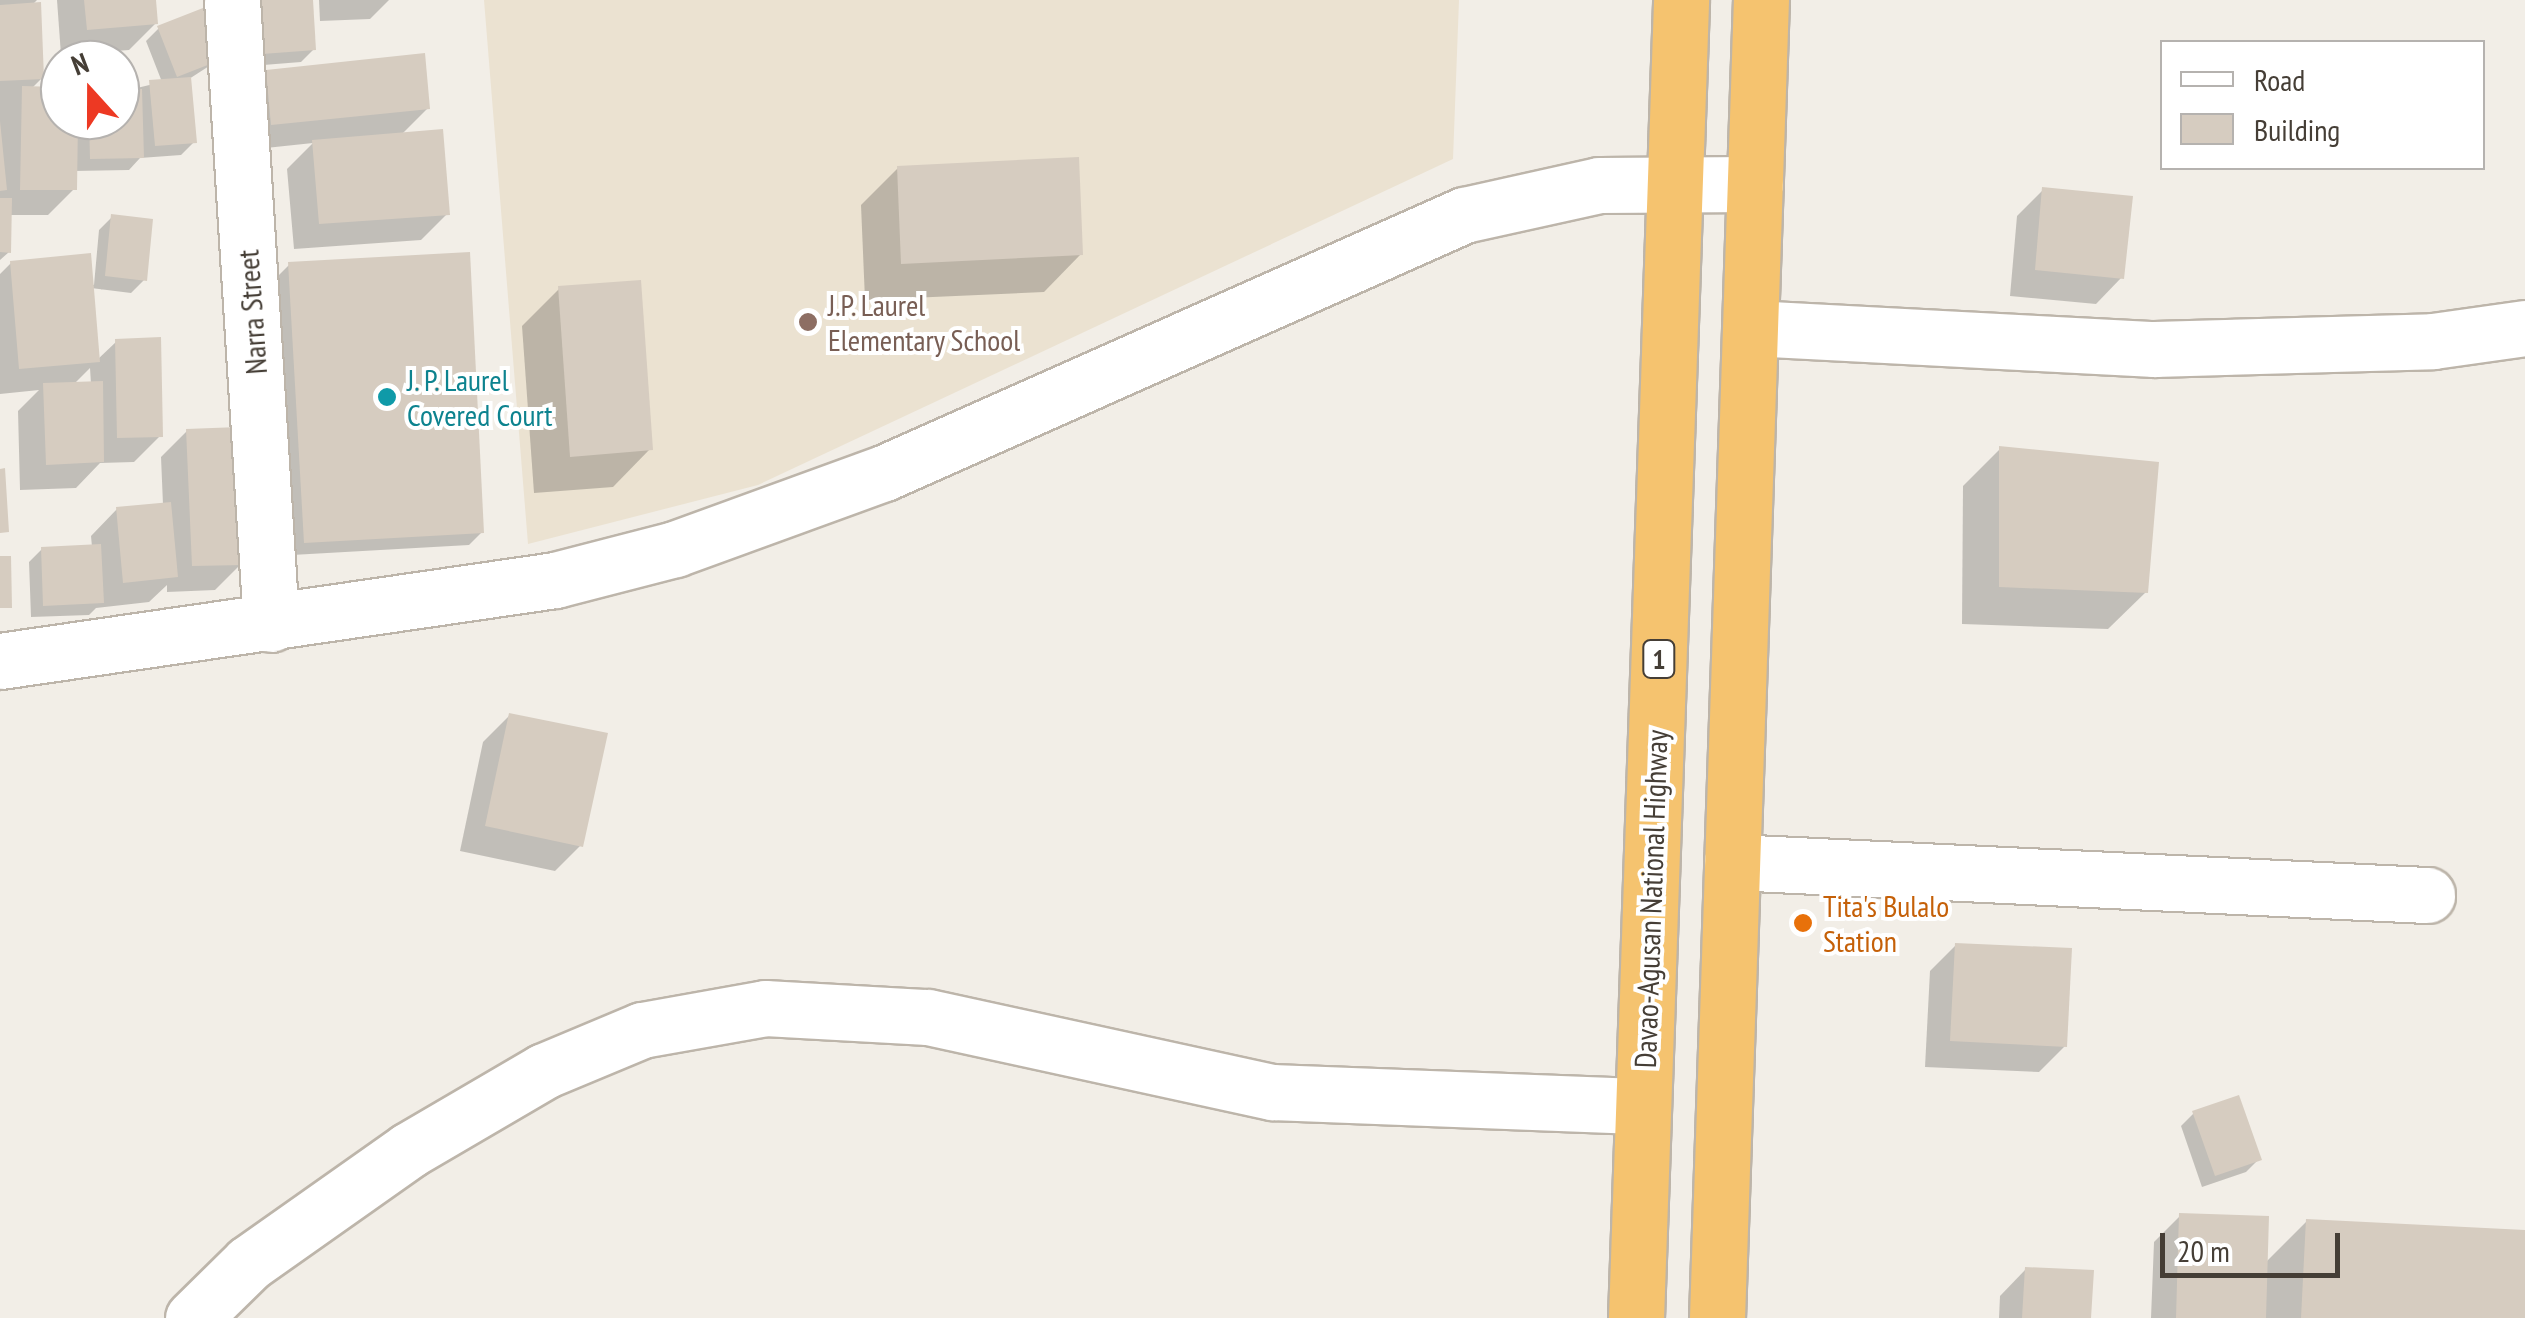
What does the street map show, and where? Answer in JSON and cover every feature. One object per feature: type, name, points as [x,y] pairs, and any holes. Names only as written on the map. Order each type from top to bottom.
[{"type":"highway","name":"Davao-Agusan National Highway","points":[[1636,1318],[1682,0]]},
{"type":"highway","points":[[1717,1318],[1762,0]]},
{"type":"street","name":"Narra Street","points":[[232,0],[271,624]]},
{"type":"street","points":[[0,661],[554,580],[782,516],[1464,215],[1534,194],[1676,182],[1756,184]]},
{"type":"street","points":[[1751,328],[2154,350],[2433,340],[2525,328]]},
{"type":"street","points":[[1732,862],[2427,895]]},
{"type":"street","points":[[193,1318],[249,1263],[409,1150],[544,1071],[642,1030],[764,1008],[928,1018],[1272,1092],[1644,1106]]},
{"type":"shaded area","name":"J.P. Laurel Elementary School","points":[[484,0],[1459,0],[1453,159],[758,485],[528,544]]},
{"type":"building","points":[[84,0],[156,0],[158,24],[87,30]]},
{"type":"building","points":[[259,0],[313,0],[316,50],[262,54]]},
{"type":"building","points":[[41,2],[40,79],[0,81],[0,5]]},
{"type":"building","points":[[203,8],[223,59],[177,77],[157,26]]},
{"type":"building","points":[[425,53],[430,109],[271,125],[266,70]]},
{"type":"building","points":[[191,77],[197,143],[155,146],[149,80]]},
{"type":"building","points":[[22,86],[40,86],[40,140],[78,140],[77,190],[20,190]]},
{"type":"building","points":[[140,89],[144,158],[90,159],[90,140],[140,140]]},
{"type":"building","points":[[0,121],[7,190],[0,191]]},
{"type":"building","points":[[443,129],[450,215],[319,224],[312,140]]},
{"type":"building","points":[[1079,157],[1083,255],[901,264],[897,166]]},
{"type":"building","points":[[2042,187],[2133,196],[2124,279],[2035,270]]},
{"type":"building","points":[[0,198],[12,198],[11,253],[0,252]]},
{"type":"building","points":[[111,214],[153,219],[147,281],[105,276]]},
{"type":"building","name":"J. P. Laurel Covered Court","points":[[470,252],[484,533],[304,543],[288,262]]},
{"type":"building","points":[[91,253],[100,362],[19,369],[10,261]]},
{"type":"building","points":[[641,280],[653,450],[570,457],[558,286]]},
{"type":"building","points":[[161,337],[163,437],[117,438],[115,339]]},
{"type":"building","points":[[103,381],[104,462],[46,465],[43,383]]},
{"type":"building","points":[[239,427],[244,565],[192,566],[186,429]]},
{"type":"building","points":[[1999,446],[2159,462],[2148,593],[1999,587]]},
{"type":"building","points":[[5,468],[9,532],[0,533],[0,469]]},
{"type":"building","points":[[171,502],[178,577],[123,583],[116,507]]},
{"type":"building","points":[[101,544],[104,603],[43,606],[41,547]]},
{"type":"building","points":[[0,556],[11,556],[12,608],[0,608]]},
{"type":"building","points":[[509,713],[608,733],[583,847],[485,826]]},
{"type":"building","points":[[1955,943],[2072,948],[2067,1047],[1950,1041]]},
{"type":"building","points":[[2239,1095],[2262,1160],[2215,1176],[2192,1111]]},
{"type":"building","points":[[2179,1213],[2269,1216],[2266,1318],[2176,1318]]},
{"type":"building","points":[[2306,1219],[2525,1230],[2525,1318],[2301,1318]]},
{"type":"building","points":[[2025,1267],[2094,1270],[2091,1318],[2022,1318]]},
{"type":"place","name":"J.P. Laurel Elementary School","points":[[808,322]]},
{"type":"place","name":"J. P. Laurel Covered Court","points":[[387,397]]},
{"type":"place","name":"Tita's Bulalo Station","points":[[1803,923]]}]
